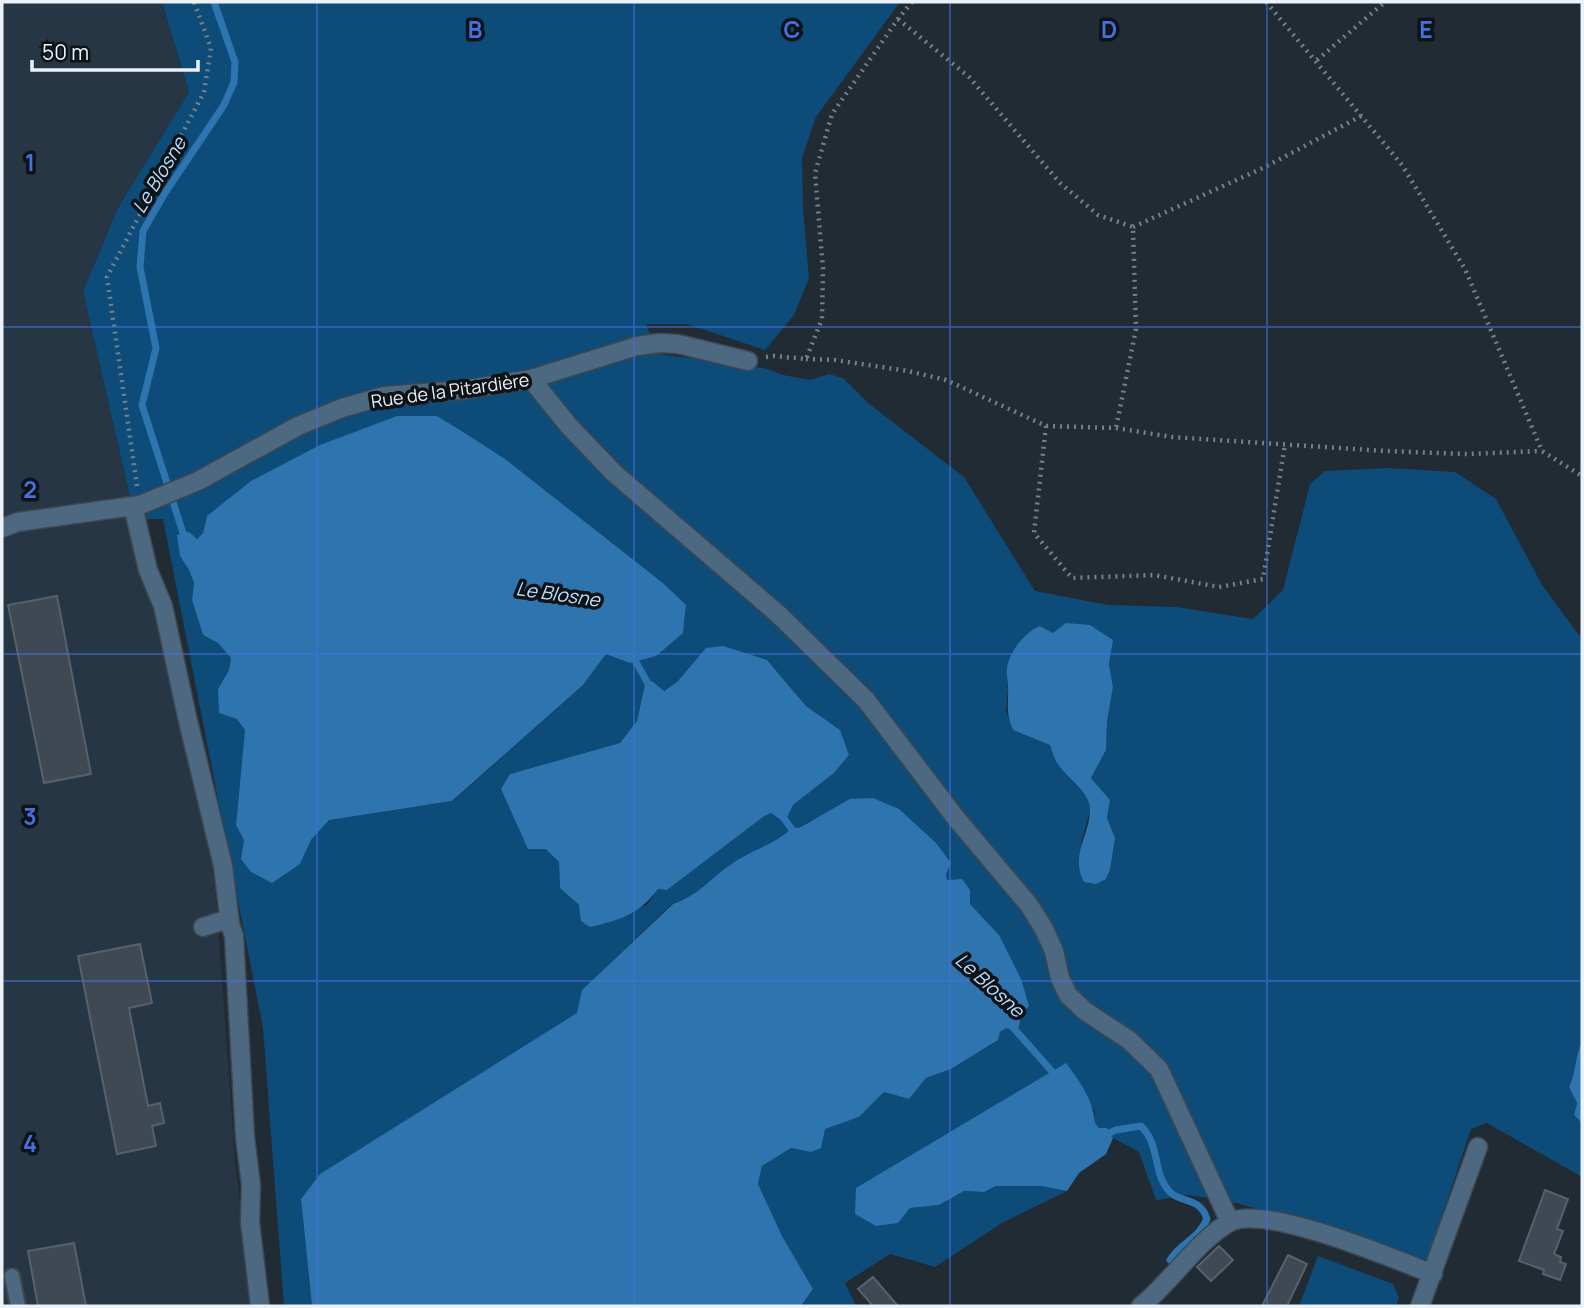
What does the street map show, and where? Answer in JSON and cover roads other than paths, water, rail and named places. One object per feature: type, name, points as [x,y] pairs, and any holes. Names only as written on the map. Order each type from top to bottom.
[{"type":"street","name":"Rue de la Pitardière","points":[[2,528],[18,522],[136,505],[198,481],[298,426],[342,408],[383,396],[462,390],[531,379],[637,346],[659,343],[678,344],[748,361]]},
{"type":"street","points":[[531,379],[569,426],[614,473],[778,614],[866,700],[955,817],[1029,905],[1054,951],[1060,978],[1068,995],[1085,1011],[1129,1040],[1159,1069],[1230,1222]]},
{"type":"street","points":[[136,505],[148,570],[163,606],[223,866],[234,936],[245,1137],[251,1185],[250,1222],[260,1306]]},
{"type":"street","points":[[203,927],[222,920],[230,924]]},
{"type":"street","points":[[1420,1306],[1478,1147]]},
{"type":"street","points":[[1141,1306],[1213,1234],[1230,1222],[1244,1217],[1270,1219],[1364,1247],[1433,1274]]},
{"type":"lane","points":[[12,1276],[18,1306]]},
{"type":"water","points":[[397,416],[437,416],[505,459],[663,583],[686,605],[683,633],[656,656],[630,663],[606,654],[583,685],[452,801],[329,820],[311,840],[300,864],[272,883],[251,872],[241,859],[244,840],[236,825],[245,730],[237,719],[219,713],[218,689],[229,670],[231,658],[218,643],[203,635],[192,600],[194,583],[180,556],[177,535],[189,532],[197,539],[203,533],[207,516],[251,481],[320,445]]},
{"type":"water","points":[[1066,623],[1090,625],[1113,640],[1109,664],[1113,687],[1106,750],[1091,778],[1110,800],[1107,818],[1115,838],[1110,870],[1106,879],[1096,884],[1084,882],[1080,871],[1080,851],[1090,813],[1087,798],[1059,766],[1050,745],[1013,730],[1008,713],[1007,671],[1014,650],[1034,629],[1040,626],[1053,633]]},
{"type":"water","points":[[723,646],[767,660],[806,706],[840,730],[849,755],[834,773],[793,805],[787,818],[781,820],[771,813],[763,817],[667,890],[658,889],[636,910],[611,922],[590,927],[581,921],[579,905],[560,888],[559,862],[546,849],[528,849],[501,789],[510,774],[620,743],[637,721],[645,684],[652,681],[664,691],[677,682],[706,648]]},
{"type":"water","points":[[873,798],[899,809],[936,843],[951,863],[946,874],[947,880],[962,879],[970,890],[970,904],[999,935],[1021,979],[1029,1006],[1021,1014],[1019,1027],[1012,1030],[1006,1028],[1000,1032],[998,1040],[951,1069],[926,1078],[909,1099],[884,1092],[859,1117],[825,1129],[821,1148],[811,1152],[791,1148],[762,1166],[758,1184],[782,1236],[813,1289],[801,1306],[312,1306],[301,1199],[320,1174],[577,1013],[582,990],[673,904],[691,895],[732,863],[793,827],[799,828],[850,799]]},
{"type":"water","points":[[1582,1041],[1582,1123],[1574,1115],[1577,1103],[1569,1087]]},
{"type":"water","points":[[1066,1063],[1089,1098],[1095,1123],[1099,1128],[1107,1128],[1113,1138],[1106,1154],[1079,1173],[1067,1191],[1041,1186],[996,1186],[984,1192],[964,1191],[939,1205],[910,1208],[898,1223],[876,1226],[855,1214],[856,1188]]},
{"type":"waterway","name":"Le Blosne","points":[[189,540],[183,533],[142,405],[156,348],[140,267],[143,231],[224,105],[234,82],[235,62],[214,2]]},
{"type":"waterway","name":"Le Blosne","points":[[631,653],[651,689]]},
{"type":"waterway","name":"Le Blosne","points":[[780,813],[796,835]]},
{"type":"waterway","name":"Le Blosne","points":[[1009,1023],[1057,1077]]},
{"type":"waterway","name":"Le Blosne","points":[[1103,1136],[1116,1130],[1141,1126],[1151,1142],[1160,1176],[1169,1191],[1179,1198],[1195,1203],[1204,1212],[1207,1219],[1203,1226],[1170,1260]]}]
